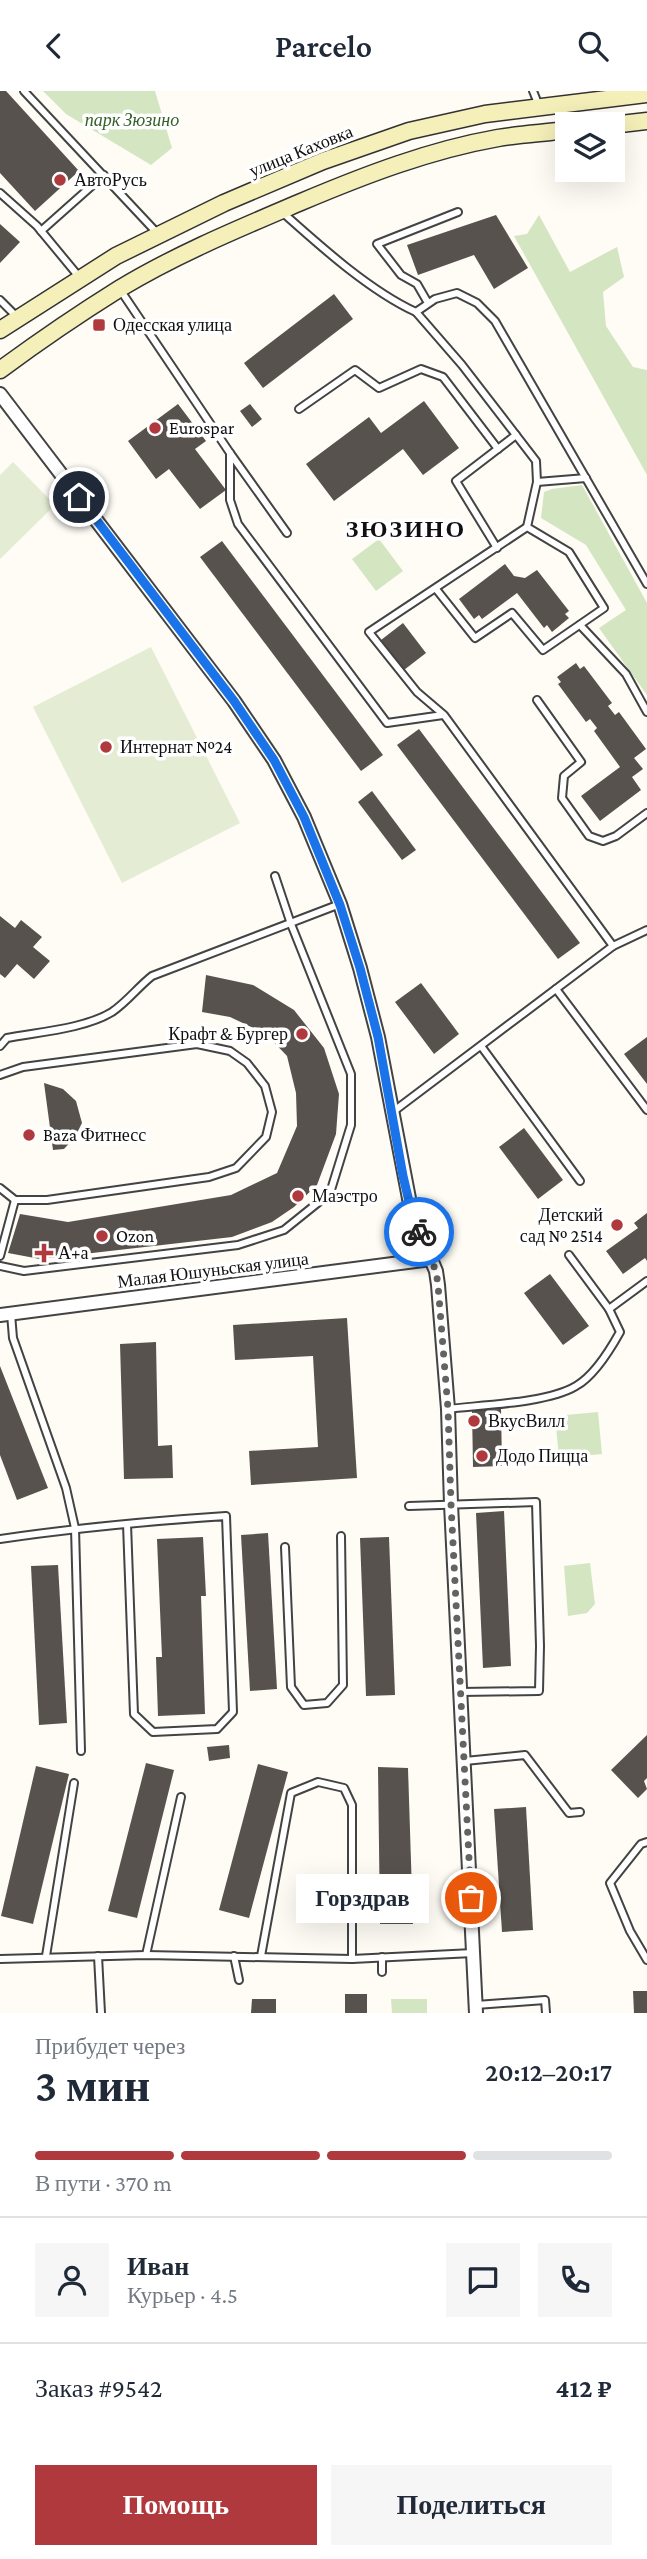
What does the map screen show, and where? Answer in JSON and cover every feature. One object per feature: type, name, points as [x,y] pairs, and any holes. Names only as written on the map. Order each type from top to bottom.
[{"type":"main road","name":"улица Каховка","points":[[0,330],[116,256],[225,203],[323,161],[409,131],[485,114],[536,98],[647,94]]},
{"type":"main road","points":[[625,124],[647,121]]},
{"type":"main road","points":[[0,370],[120,289],[175,259],[281,211],[409,161],[499,138],[555,131]]},
{"type":"street","points":[[0,394],[234,701],[274,760],[304,817],[340,905],[360,968],[378,1037],[412,1214],[431,1259],[438,1285],[448,1409],[476,2009]]},
{"type":"street","name":"Малая Юшуньская улица","points":[[6,1314],[431,1259]]},
{"type":"lane","points":[[24,91],[159,235]]},
{"type":"lane","points":[[41,231],[104,175]]},
{"type":"lane","points":[[0,193],[41,231],[80,279]]},
{"type":"lane","points":[[281,211],[346,267],[416,312],[462,365],[536,461],[537,482],[527,527],[369,632],[417,692],[443,715],[612,946]]},
{"type":"lane","points":[[428,303],[416,284],[401,275],[377,244],[457,212]]},
{"type":"lane","points":[[120,289],[287,533]]},
{"type":"lane","points":[[416,312],[435,299],[457,293],[477,303],[495,321],[647,584]]},
{"type":"lane","points":[[0,300],[19,319]]},
{"type":"lane","points":[[299,409],[355,370],[379,388],[421,369],[443,377],[498,449]]},
{"type":"lane","points":[[497,548],[456,481],[516,435]]},
{"type":"lane","points":[[230,453],[230,500],[238,524],[387,723],[443,715]]},
{"type":"lane","points":[[537,482],[586,478]]},
{"type":"lane","points":[[436,589],[475,638],[512,613],[543,650],[604,608],[569,552],[527,527]]},
{"type":"lane","points":[[580,625],[625,674],[647,712]]},
{"type":"lane","points":[[537,700],[581,762],[564,776],[562,798],[589,836],[603,841],[610,839],[647,813]]},
{"type":"lane","points":[[0,1266],[24,1271],[238,1244],[284,1230],[330,1193],[351,1125],[351,1074],[291,924],[275,876]]},
{"type":"lane","points":[[0,1046],[7,1038],[88,1023],[110,1013],[125,1002],[152,976],[340,905]]},
{"type":"lane","points":[[392,1113],[612,946],[647,930]]},
{"type":"lane","points":[[556,989],[647,1110]]},
{"type":"lane","points":[[0,1075],[23,1067],[197,1044],[230,1051],[247,1063],[265,1086],[272,1112],[265,1137],[236,1168],[209,1177],[47,1200],[15,1200],[0,1188]]},
{"type":"lane","points":[[481,1046],[580,1181]]},
{"type":"lane","points":[[0,1256],[15,1200]]},
{"type":"lane","points":[[448,1409],[537,1399],[576,1386],[608,1353],[620,1332],[609,1309],[569,1255]]},
{"type":"lane","points":[[609,1309],[647,1281]]},
{"type":"lane","points":[[6,1314],[66,1488],[75,1528],[80,1751]]},
{"type":"lane","points":[[409,1506],[536,1502],[539,1691],[461,1692]]},
{"type":"lane","points":[[0,1539],[75,1528],[226,1516],[233,1711],[217,1729],[153,1732],[134,1714],[127,1524]]},
{"type":"lane","points":[[285,1547],[291,1687],[304,1705],[327,1703],[343,1685],[341,1536]]},
{"type":"lane","points":[[465,1761],[525,1755],[569,1813],[580,1812]]},
{"type":"lane","points":[[261,1956],[291,1793],[318,1782],[344,1788],[352,1805],[352,1959]]},
{"type":"lane","points":[[46,1956],[74,1783]]},
{"type":"lane","points":[[146,1955],[181,1797]]},
{"type":"lane","points":[[647,1842],[641,1844],[610,1883],[630,1931],[647,1959]]},
{"type":"lane","points":[[0,1959],[46,1956],[234,1955],[352,1959],[474,1952]]},
{"type":"lane","points":[[234,1955],[239,1980]]},
{"type":"lane","points":[[98,1956],[101,2013]]},
{"type":"lane","points":[[382,1957],[382,1972]]},
{"type":"lane","points":[[476,2009],[545,2000],[546,2013]]},
{"type":"green space","name":"парк Зюзино","points":[[43,91],[155,91],[172,148],[151,165],[66,114]]},
{"type":"green space","points":[[539,215],[570,272],[617,247],[624,277],[603,292],[606,326],[633,367],[647,370],[647,475],[514,236],[527,234]]},
{"type":"green space","points":[[13,462],[55,505],[0,559],[0,475]]},
{"type":"green space","points":[[582,485],[647,603],[647,695],[599,628],[626,610],[586,545],[541,518],[544,492]]},
{"type":"green space","points":[[379,539],[403,571],[376,591],[352,559]]},
{"type":"green space","points":[[151,647],[240,823],[122,883],[33,707]]},
{"type":"green space","points":[[598,1412],[602,1454],[559,1458],[555,1416]]},
{"type":"green space","points":[[590,1563],[595,1604],[587,1613],[568,1616],[564,1566]]},
{"type":"green space","points":[[391,1999],[427,1999],[427,2013],[392,2013]]},
{"type":"building","points":[[0,91],[6,91],[79,171],[35,211],[0,173]]},
{"type":"building","points":[[496,215],[528,268],[494,289],[474,255],[418,275],[407,245]]},
{"type":"building","points":[[0,224],[20,242],[0,263]]},
{"type":"building","points":[[334,294],[353,319],[263,388],[244,363]]},
{"type":"building","points":[[424,401],[459,448],[423,475],[403,449],[334,501],[306,464],[369,417],[381,433]]},
{"type":"building","points":[[178,404],[206,441],[195,449],[226,490],[200,509],[169,469],[156,479],[128,441]]},
{"type":"building","points":[[250,404],[262,419],[252,427],[240,411]]},
{"type":"building","points":[[222,541],[383,755],[361,771],[200,557]]},
{"type":"building","points":[[505,564],[514,576],[525,578],[537,570],[569,611],[565,614],[569,618],[552,632],[547,625],[544,628],[517,593],[482,619],[479,615],[474,619],[459,599]]},
{"type":"building","points":[[403,623],[426,653],[404,670],[381,640]]},
{"type":"building","points":[[576,663],[580,669],[584,666],[612,703],[608,706],[615,715],[619,712],[646,749],[634,758],[643,769],[632,777],[641,790],[600,821],[581,796],[620,767],[594,731],[597,728],[590,719],[586,722],[558,684],[561,682],[557,677]]},
{"type":"building","points":[[419,729],[580,943],[558,959],[397,745]]},
{"type":"building","points":[[372,791],[416,850],[402,860],[358,802]]},
{"type":"building","points":[[0,916],[15,928],[21,920],[42,937],[33,947],[50,961],[34,979],[17,964],[5,978],[0,974]]},
{"type":"building","points":[[206,975],[253,985],[294,1010],[324,1048],[339,1094],[336,1134],[317,1185],[294,1207],[272,1222],[232,1237],[40,1259],[8,1253],[20,1214],[68,1222],[231,1195],[277,1173],[297,1126],[296,1093],[287,1056],[266,1034],[230,1017],[202,1012]]},
{"type":"building","points":[[421,983],[459,1034],[434,1054],[395,1002]]},
{"type":"building","points":[[647,1037],[647,1084],[624,1054]]},
{"type":"building","points":[[44,1083],[63,1089],[76,1101],[82,1123],[75,1137],[64,1149],[53,1150]]},
{"type":"building","points":[[524,1128],[563,1180],[538,1199],[499,1147]]},
{"type":"building","points":[[647,1213],[647,1261],[645,1258],[623,1274],[606,1251],[638,1228],[634,1223]]},
{"type":"building","points":[[550,1274],[589,1326],[563,1345],[524,1293]]},
{"type":"building","points":[[347,1318],[357,1478],[251,1485],[249,1451],[318,1447],[313,1356],[235,1360],[233,1325]]},
{"type":"building","points":[[156,1342],[158,1446],[172,1445],[173,1478],[124,1479],[120,1344]]},
{"type":"building","points":[[0,1366],[48,1488],[17,1500],[0,1455]]},
{"type":"building","points":[[501,1409],[502,1466],[473,1467],[472,1410]]},
{"type":"building","points":[[504,1511],[511,1666],[483,1668],[476,1513]]},
{"type":"building","points":[[268,1533],[277,1689],[250,1691],[241,1535]]},
{"type":"building","points":[[203,1537],[206,1596],[201,1596],[205,1714],[158,1716],[156,1657],[162,1657],[157,1539]]},
{"type":"building","points":[[389,1537],[395,1695],[366,1696],[360,1538]]},
{"type":"building","points":[[58,1565],[67,1723],[39,1725],[31,1566]]},
{"type":"building","points":[[647,1735],[647,1778],[644,1781],[647,1789],[638,1798],[611,1770]]},
{"type":"building","points":[[229,1745],[230,1758],[209,1761],[207,1747]]},
{"type":"building","points":[[146,1763],[174,1770],[137,1918],[108,1911]]},
{"type":"building","points":[[258,1764],[288,1772],[249,1918],[219,1910]]},
{"type":"building","points":[[36,1766],[69,1774],[33,1924],[1,1916]]},
{"type":"building","points":[[378,1767],[408,1768],[413,1924],[380,1924]]},
{"type":"building","points":[[526,1807],[533,1930],[502,1932],[494,1809]]},
{"type":"building","points":[[633,1991],[647,1991],[647,2013],[634,2013]]},
{"type":"building","points":[[345,1994],[367,1994],[367,2013],[345,2013]]},
{"type":"building","points":[[252,1999],[276,1999],[276,2013],[251,2013]]},
{"type":"way so far","points":[[419,1232],[436,1271],[448,1409],[471,1898]]},
{"type":"place","name":"АвтоРусь","points":[[60,180]]},
{"type":"place","name":"Одесская улица","points":[[99,325]]},
{"type":"place","name":"Eurospar","points":[[155,428]]},
{"type":"place","name":"Интернат №24","points":[[106,747]]},
{"type":"place","name":"Крафт & Бургер","points":[[302,1034]]},
{"type":"place","name":"Baza Фитнесс","points":[[29,1135]]},
{"type":"place","name":"Маэстро","points":[[298,1196]]},
{"type":"place","name":"Детский сад № 2514","points":[[617,1225]]},
{"type":"place","name":"Ozon","points":[[102,1236]]},
{"type":"place","name":"А+а","points":[[44,1253]]},
{"type":"place","name":"ВкусВилл","points":[[474,1421]]},
{"type":"place","name":"Додо Пицца","points":[[482,1456]]},
{"type":"place","name":"Горздрав","points":[[471,1898]]},
{"type":"district","name":"ЗЮЗИНО","points":[[406,529]]},
{"type":"route","points":[[79,497],[234,701],[274,760],[304,817],[340,905],[360,968],[378,1037],[403,1176],[419,1232]]}]
